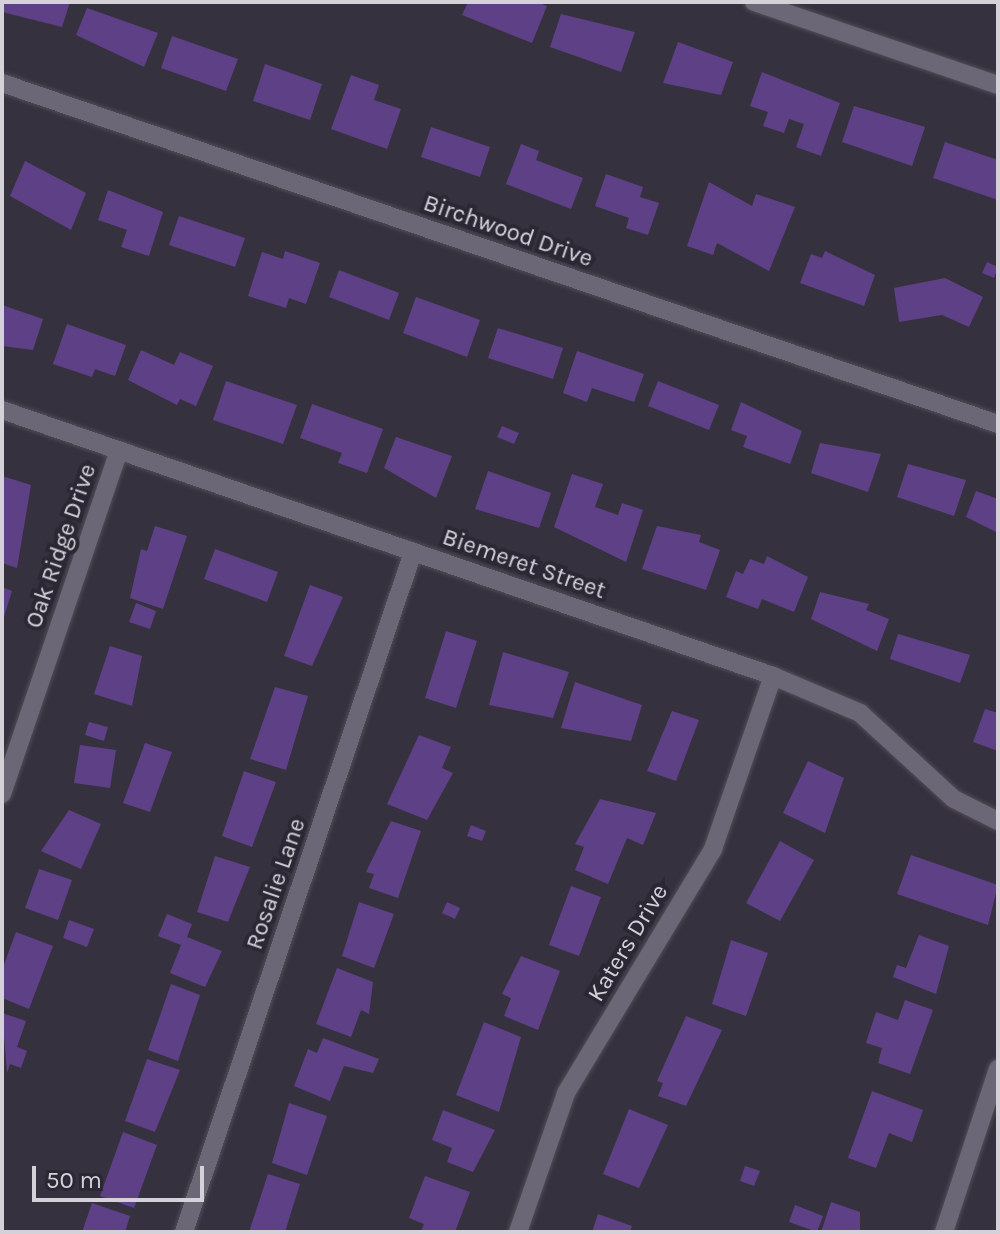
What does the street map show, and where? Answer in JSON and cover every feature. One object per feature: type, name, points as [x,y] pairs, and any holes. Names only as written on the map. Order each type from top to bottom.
[{"type":"street","points":[[754,2],[998,85]]},
{"type":"street","name":"Birchwood Drive","points":[[2,83],[998,424]]},
{"type":"street","name":"Biemeret Street","points":[[2,410],[773,676],[860,713],[954,799],[998,821]]},
{"type":"street","name":"Oak Ridge Drive","points":[[2,794],[119,450]]},
{"type":"street","name":"Rosalie Lane","points":[[184,1232],[413,552]]},
{"type":"street","name":"Katers Drive","points":[[518,1232],[566,1093],[713,849],[773,676]]},
{"type":"street","points":[[944,1232],[998,1069]]},
{"type":"building","points":[[2,2],[70,2],[62,27],[2,12]]},
{"type":"building","points":[[468,2],[537,2],[547,6],[532,43],[462,15]]},
{"type":"building","points":[[87,8],[158,33],[144,67],[76,35]]},
{"type":"building","points":[[561,14],[635,32],[621,72],[550,47]]},
{"type":"building","points":[[172,36],[238,59],[226,91],[161,68]]},
{"type":"building","points":[[678,42],[733,62],[721,95],[663,83]]},
{"type":"building","points":[[265,64],[322,84],[310,120],[253,101]]},
{"type":"building","points":[[762,72],[840,103],[821,156],[796,147],[804,124],[789,119],[784,133],[763,126],[768,112],[750,106]]},
{"type":"building","points":[[351,75],[379,85],[374,100],[401,109],[387,149],[331,129]]},
{"type":"building","points":[[854,106],[925,127],[912,166],[842,142]]},
{"type":"building","points":[[431,127],[490,147],[480,177],[421,157]]},
{"type":"building","points":[[945,142],[998,160],[998,200],[933,178]]},
{"type":"building","points":[[521,144],[539,151],[536,160],[583,178],[571,209],[506,184]]},
{"type":"building","points":[[25,161],[86,193],[71,230],[10,196]]},
{"type":"building","points":[[606,174],[643,187],[640,197],[659,203],[648,235],[626,228],[629,218],[595,206]]},
{"type":"building","points":[[709,182],[752,206],[756,194],[795,207],[769,271],[717,243],[713,255],[687,246]]},
{"type":"building","points":[[108,190],[163,212],[149,256],[121,247],[127,230],[98,220]]},
{"type":"building","points":[[179,216],[245,238],[235,267],[169,245]]},
{"type":"building","points":[[285,251],[320,263],[306,304],[289,298],[286,308],[248,296],[262,252],[283,259]]},
{"type":"building","points":[[825,251],[875,275],[864,306],[800,283],[811,254],[822,258]]},
{"type":"building","points":[[987,262],[998,267],[994,278],[982,273]]},
{"type":"building","points":[[339,270],[399,293],[389,320],[329,297]]},
{"type":"building","points":[[945,278],[983,297],[969,327],[942,315],[899,322],[894,288]]},
{"type":"building","points":[[416,297],[480,320],[467,357],[403,333]]},
{"type":"building","points":[[2,305],[43,319],[33,350],[2,346]]},
{"type":"building","points":[[67,324],[126,345],[115,376],[95,369],[92,377],[53,364]]},
{"type":"building","points":[[498,328],[563,348],[553,379],[488,358]]},
{"type":"building","points":[[141,350],[174,365],[180,352],[213,366],[196,406],[180,399],[177,405],[128,380]]},
{"type":"building","points":[[577,351],[644,374],[634,402],[592,388],[587,402],[563,393]]},
{"type":"building","points":[[226,381],[297,405],[283,444],[213,420]]},
{"type":"building","points":[[658,381],[719,405],[709,430],[648,406]]},
{"type":"building","points":[[741,402],[802,431],[790,464],[743,447],[747,436],[731,430]]},
{"type":"building","points":[[312,404],[383,429],[367,473],[338,463],[342,453],[300,438]]},
{"type":"building","points":[[502,426],[519,433],[514,444],[497,437]]},
{"type":"building","points":[[396,437],[452,456],[436,498],[384,468]]},
{"type":"building","points":[[820,443],[881,454],[868,492],[811,473]]},
{"type":"building","points":[[908,464],[966,480],[954,516],[897,497]]},
{"type":"building","points":[[488,471],[551,493],[539,528],[475,509]]},
{"type":"building","points":[[572,474],[603,484],[595,507],[618,515],[622,503],[643,510],[626,562],[554,527]]},
{"type":"building","points":[[2,476],[31,485],[17,568],[2,563]]},
{"type":"building","points":[[976,491],[998,499],[998,533],[966,517]]},
{"type":"building","points":[[155,526],[187,536],[163,609],[130,598],[141,549],[147,551]]},
{"type":"building","points":[[657,526],[701,535],[699,542],[720,550],[706,590],[642,569]]},
{"type":"building","points":[[215,549],[278,572],[267,602],[204,579]]},
{"type":"building","points":[[767,556],[808,577],[794,612],[762,599],[758,609],[726,597],[736,571],[743,574],[750,559],[764,564]]},
{"type":"building","points":[[310,585],[343,597],[312,666],[284,656]]},
{"type":"building","points":[[2,587],[12,591],[3,620],[2,620]]},
{"type":"building","points":[[820,592],[869,604],[866,610],[889,619],[877,651],[811,619]]},
{"type":"building","points":[[136,603],[156,611],[150,629],[129,622]]},
{"type":"building","points":[[446,631],[477,641],[456,708],[425,698]]},
{"type":"building","points":[[898,634],[970,655],[960,683],[890,659]]},
{"type":"building","points":[[110,646],[142,656],[132,706],[94,694]]},
{"type":"building","points":[[503,652],[569,672],[553,718],[489,705]]},
{"type":"building","points":[[575,682],[642,705],[631,741],[561,728]]},
{"type":"building","points":[[275,687],[308,696],[286,770],[250,759]]},
{"type":"building","points":[[985,709],[998,713],[998,751],[973,742]]},
{"type":"building","points":[[672,711],[699,720],[676,781],[647,771]]},
{"type":"building","points":[[89,722],[108,727],[104,741],[85,735]]},
{"type":"building","points":[[419,735],[451,747],[442,768],[453,773],[427,820],[387,804]]},
{"type":"building","points":[[145,743],[172,752],[150,812],[123,803]]},
{"type":"building","points":[[80,745],[116,750],[110,788],[74,783]]},
{"type":"building","points":[[808,761],[844,778],[825,833],[783,813]]},
{"type":"building","points":[[244,771],[276,782],[252,847],[222,836]]},
{"type":"building","points":[[600,799],[656,813],[643,845],[627,838],[608,884],[575,870],[584,847],[575,844]]},
{"type":"building","points":[[69,810],[101,824],[81,869],[41,851]]},
{"type":"building","points":[[391,821],[421,831],[398,898],[369,888],[374,874],[366,872]]},
{"type":"building","points":[[471,825],[486,831],[482,841],[467,836]]},
{"type":"building","points":[[780,841],[814,860],[780,921],[746,903]]},
{"type":"building","points":[[911,855],[998,885],[988,925],[897,894]]},
{"type":"building","points":[[215,856],[250,867],[228,922],[197,912]]},
{"type":"building","points":[[39,869],[72,880],[58,920],[25,908]]},
{"type":"building","points":[[571,886],[601,897],[579,956],[549,945]]},
{"type":"building","points":[[359,902],[394,914],[374,968],[342,956]]},
{"type":"building","points":[[447,902],[460,908],[455,919],[442,913]]},
{"type":"building","points":[[167,914],[192,924],[187,937],[222,951],[205,987],[170,973],[181,945],[158,936]]},
{"type":"building","points":[[69,920],[94,929],[87,947],[63,938]]},
{"type":"building","points":[[16,932],[53,946],[29,1009],[2,998],[2,970]]},
{"type":"building","points":[[919,935],[949,946],[936,994],[893,977],[897,965],[906,968]]},
{"type":"building","points":[[731,940],[768,953],[746,1016],[712,1004]]},
{"type":"building","points":[[521,956],[560,971],[538,1030],[504,1016],[511,998],[502,994]]},
{"type":"building","points":[[337,968],[373,982],[369,1014],[361,1010],[351,1037],[316,1024]]},
{"type":"building","points":[[171,984],[200,995],[178,1061],[148,1050]]},
{"type":"building","points":[[905,1000],[933,1010],[910,1074],[878,1063],[882,1048],[866,1043],[876,1012],[898,1020]]},
{"type":"building","points":[[2,1013],[26,1021],[17,1047],[27,1051],[21,1068],[10,1064],[7,1073]]},
{"type":"building","points":[[686,1016],[722,1030],[686,1106],[658,1096],[663,1083],[657,1081]]},
{"type":"building","points":[[484,1022],[521,1037],[499,1112],[456,1095]]},
{"type":"building","points":[[323,1038],[379,1059],[373,1073],[344,1066],[330,1101],[294,1086],[308,1049],[317,1053]]},
{"type":"building","points":[[147,1059],[180,1070],[155,1132],[125,1121]]},
{"type":"building","points":[[872,1091],[923,1110],[912,1142],[889,1133],[876,1168],[848,1158]]},
{"type":"building","points":[[289,1103],[327,1116],[307,1175],[272,1163]]},
{"type":"building","points":[[629,1109],[668,1125],[639,1188],[603,1174]]},
{"type":"building","points":[[443,1110],[495,1130],[473,1172],[447,1162],[452,1148],[432,1140]]},
{"type":"building","points":[[123,1132],[157,1145],[134,1208],[100,1196]]},
{"type":"building","points":[[745,1166],[760,1171],[754,1186],[740,1181]]},
{"type":"building","points":[[268,1174],[300,1184],[285,1232],[249,1232]]},
{"type":"building","points":[[425,1176],[470,1192],[455,1232],[421,1232],[424,1224],[409,1218]]},
{"type":"building","points":[[831,1202],[860,1212],[860,1232],[821,1232]]},
{"type":"building","points":[[92,1203],[130,1216],[125,1232],[82,1232]]},
{"type":"building","points":[[795,1205],[823,1216],[817,1232],[789,1222]]},
{"type":"building","points":[[598,1214],[632,1226],[630,1232],[592,1232]]}]
